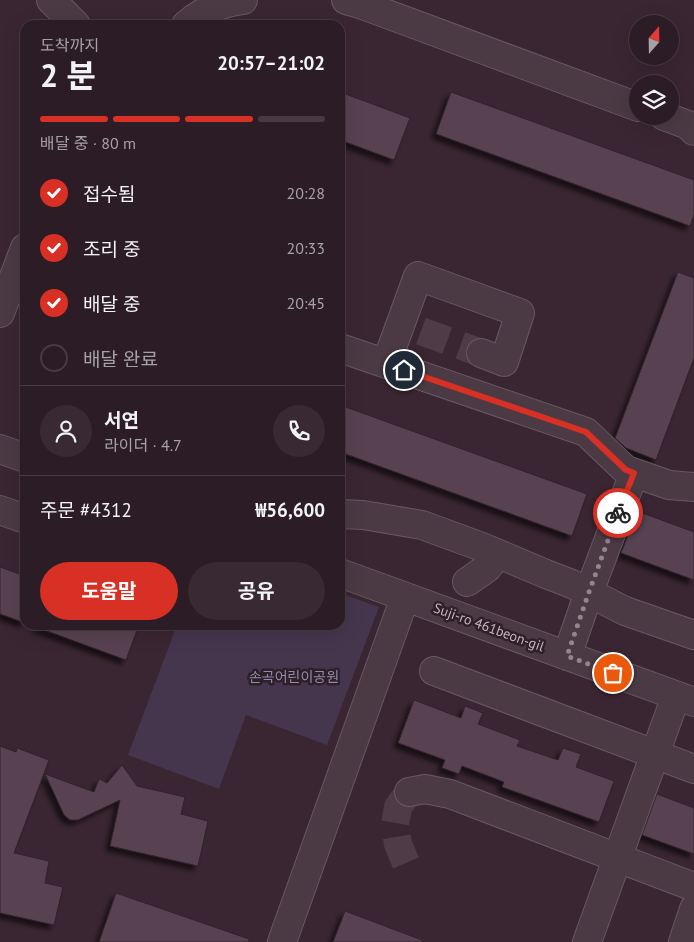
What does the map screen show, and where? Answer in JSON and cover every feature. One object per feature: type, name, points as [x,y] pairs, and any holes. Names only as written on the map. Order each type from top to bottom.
[{"type":"street","points":[[51,0],[71,20]]},
{"type":"street","points":[[192,20],[211,8],[243,0]]},
{"type":"street","points":[[346,0],[629,104]]},
{"type":"street","points":[[0,313],[20,261]]},
{"type":"street","points":[[386,364],[418,276],[520,312],[504,362],[480,353]]},
{"type":"street","points":[[345,350],[586,432],[626,470],[669,486],[694,487]]},
{"type":"street","points":[[0,449],[20,456]]},
{"type":"street","points":[[567,656],[634,473]]},
{"type":"street","points":[[0,510],[20,517]]},
{"type":"street","points":[[345,514],[363,515],[422,525],[572,584],[625,611],[694,635]]},
{"type":"street","points":[[467,582],[486,568],[498,554]]},
{"type":"street","name":"Suji-ro 461beon-gil","points":[[345,575],[685,699]]},
{"type":"street","points":[[282,942],[405,596]]},
{"type":"street","points":[[434,671],[694,768]]},
{"type":"street","points":[[587,942],[655,754],[685,699]]},
{"type":"street","points":[[409,792],[425,789],[450,794],[694,887]]},
{"type":"street","points":[[683,942],[694,909]]},
{"type":"green space","name":"손곡어린이공원","points":[[345,595],[379,607],[327,745],[246,715],[219,789],[128,755],[175,630],[345,630]]},
{"type":"building","points":[[451,92],[694,180],[694,215],[690,226],[436,134]]},
{"type":"building","points":[[345,94],[410,118],[394,160],[345,142]]},
{"type":"building","points":[[678,272],[694,278],[694,358],[656,460],[626,448],[615,438]]},
{"type":"building","points":[[345,407],[587,494],[572,536],[345,454]]},
{"type":"building","points":[[637,511],[694,532],[694,580],[621,553]]},
{"type":"building","points":[[0,567],[20,574],[20,621],[0,614]]},
{"type":"building","points":[[44,630],[137,630],[126,660]]},
{"type":"building","points":[[414,700],[461,718],[465,706],[483,713],[478,724],[520,740],[517,746],[558,760],[563,748],[581,754],[576,767],[614,781],[599,822],[502,787],[504,782],[462,766],[459,774],[442,768],[445,760],[398,743]]},
{"type":"building","points":[[0,746],[16,752],[17,748],[49,760],[14,853],[49,861],[45,883],[63,887],[54,925],[0,913]]},
{"type":"building","points":[[122,765],[137,786],[185,797],[181,814],[208,821],[198,866],[110,846],[120,800],[78,820],[70,820],[64,815],[45,774],[94,792],[99,779],[107,783]]},
{"type":"building","points":[[657,794],[694,808],[694,854],[642,835]]},
{"type":"building","points":[[116,893],[249,939],[249,942],[99,942]]},
{"type":"building","points":[[345,911],[422,940],[422,942],[333,942]]},
{"type":"tunnel","points":[[421,331],[481,353]]},
{"type":"tunnel","points":[[406,863],[398,844],[395,825],[398,807],[409,792]]},
{"type":"way so far","points":[[613,673],[567,656],[618,513]]},
{"type":"route","points":[[404,370],[586,432],[626,470],[634,473],[618,513]]}]
